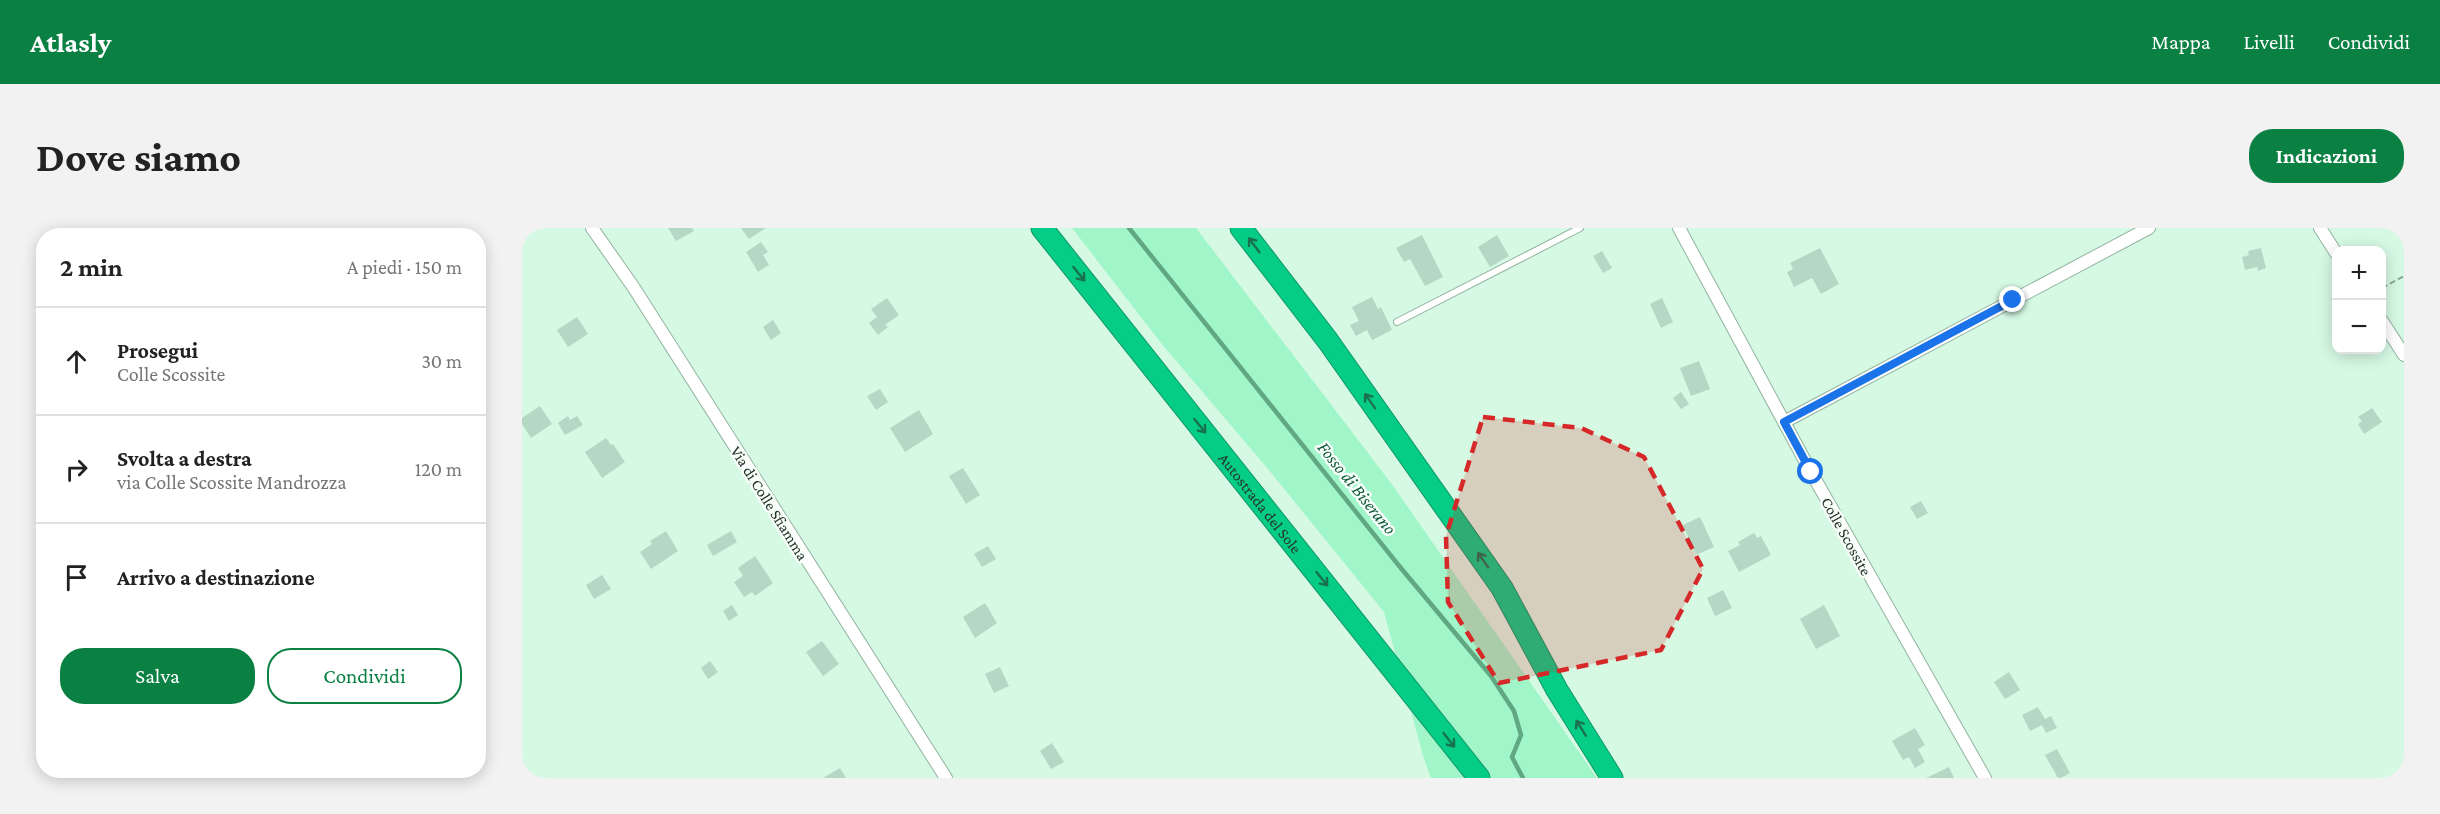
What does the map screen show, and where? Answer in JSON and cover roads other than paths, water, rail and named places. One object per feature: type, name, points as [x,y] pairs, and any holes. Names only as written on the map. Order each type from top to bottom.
[{"type":"highway","name":"Autostrada del Sole","points":[[1042,228],[1479,778]]},
{"type":"highway","points":[[1241,228],[1328,342],[1502,588],[1557,690],[1612,778]]},
{"type":"street","name":"Via di Colle Sfiamma","points":[[592,228],[634,288],[946,778]]},
{"type":"street","name":"Colle Scossite","points":[[1679,228],[1784,422],[1984,778]]},
{"type":"street","points":[[1784,422],[2147,228]]},
{"type":"street","points":[[2320,228],[2332,246]]},
{"type":"street","points":[[2386,327],[2404,355]]},
{"type":"lane","points":[[1397,322],[1580,228]]},
{"type":"waterway","name":"Fosso di Biserano","points":[[1129,228],[1400,567],[1491,676],[1514,711],[1521,735],[1512,757],[1523,778]]}]
